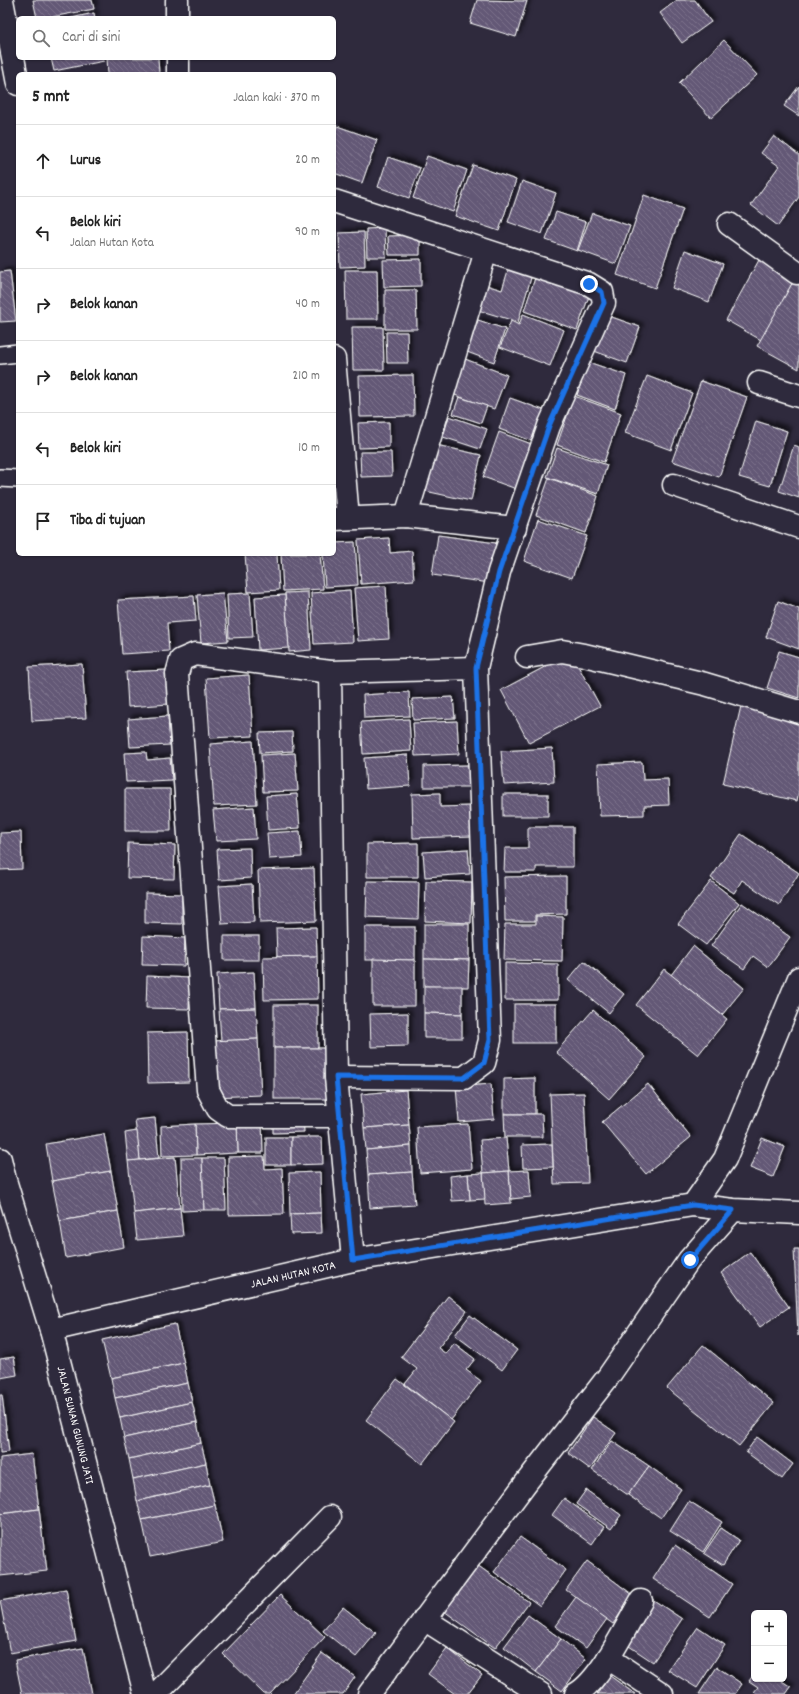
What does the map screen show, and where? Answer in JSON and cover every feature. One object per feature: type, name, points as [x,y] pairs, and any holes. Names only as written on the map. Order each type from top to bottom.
[{"type":"street","points":[[2,0],[16,74]]},
{"type":"street","points":[[177,0],[177,16]]},
{"type":"street","points":[[178,60],[178,72]]},
{"type":"street","points":[[336,202],[589,284],[602,292],[604,303],[549,426],[499,572],[476,668],[490,1040],[484,1063],[464,1078],[336,1077]]},
{"type":"street","points":[[729,224],[798,272]]},
{"type":"street","points":[[406,516],[486,251]]},
{"type":"street","points":[[759,383],[799,396]]},
{"type":"street","points":[[336,404],[341,518],[406,516],[515,528]]},
{"type":"street","points":[[674,485],[799,527]]},
{"type":"street","points":[[527,657],[562,651],[584,655],[705,684],[799,712]]},
{"type":"street","points":[[340,1116],[228,1116],[218,1109],[208,1090],[177,674],[181,660],[195,654],[330,672],[476,668]]},
{"type":"street","points":[[330,672],[336,1077],[353,1260]]},
{"type":"street","points":[[693,1205],[725,1160],[799,978]]},
{"type":"street","name":"JALAN SUNAN GUNUNG JATI","points":[[0,1159],[2,1181],[51,1330],[146,1694]]},
{"type":"street","name":"JALAN HUTAN KOTA","points":[[51,1330],[353,1260],[693,1205],[733,1210],[799,1213]]},
{"type":"street","points":[[369,1694],[608,1376],[690,1260],[733,1210]]},
{"type":"street","points":[[156,1694],[330,1517]]},
{"type":"street","points":[[576,1694],[585,1689],[608,1658],[641,1601]]},
{"type":"street","points":[[424,1619],[541,1694]]},
{"type":"street","points":[[608,1658],[662,1694]]},
{"type":"lane","points":[[0,354],[16,353]]},
{"type":"lane","points":[[0,478],[16,479]]},
{"type":"building","points":[[33,0],[92,0],[94,9],[57,16],[37,16]]},
{"type":"building","points":[[477,0],[527,1],[516,37],[470,23]]},
{"type":"building","points":[[677,0],[695,0],[711,22],[682,43],[660,13]]},
{"type":"building","points":[[94,13],[95,16],[80,16]]},
{"type":"building","points":[[724,40],[757,75],[711,118],[679,83]]},
{"type":"building","points":[[51,60],[104,61],[54,71]]},
{"type":"building","points":[[107,60],[158,60],[159,72],[108,72]]},
{"type":"building","points":[[799,86],[799,116],[784,106]]},
{"type":"building","points":[[337,126],[377,140],[362,183],[336,174]]},
{"type":"building","points":[[774,136],[799,155],[799,197],[778,226],[751,205],[779,166],[761,153]]},
{"type":"building","points":[[427,156],[467,170],[453,212],[413,198]]},
{"type":"building","points":[[388,157],[420,168],[409,198],[378,187]]},
{"type":"building","points":[[473,165],[516,180],[499,231],[455,216]]},
{"type":"building","points":[[522,181],[556,193],[542,234],[508,222]]},
{"type":"building","points":[[644,195],[683,209],[655,288],[617,275]]},
{"type":"building","points":[[556,212],[586,222],[577,251],[546,240]]},
{"type":"building","points":[[592,213],[630,226],[616,264],[578,250]]},
{"type":"building","points":[[385,228],[386,257],[367,257],[366,229]]},
{"type":"building","points":[[364,232],[365,266],[340,267],[339,233]]},
{"type":"building","points":[[420,235],[420,255],[389,255],[388,236]]},
{"type":"building","points":[[685,250],[723,264],[709,302],[672,288]]},
{"type":"building","points":[[421,259],[421,286],[384,287],[383,260]]},
{"type":"building","points":[[759,260],[794,280],[761,340],[726,320]]},
{"type":"building","points":[[510,264],[533,271],[518,322],[478,310],[486,285],[502,290]]},
{"type":"building","points":[[345,270],[377,270],[378,319],[346,319]]},
{"type":"building","points":[[10,271],[16,321],[0,322],[0,272]]},
{"type":"building","points":[[535,278],[589,296],[577,330],[524,311]]},
{"type":"building","points":[[794,280],[799,283],[799,369],[757,346]]},
{"type":"building","points":[[385,290],[416,290],[417,329],[385,329]]},
{"type":"building","points":[[523,314],[564,330],[550,366],[500,347],[511,321],[519,325]]},
{"type":"building","points":[[606,315],[640,327],[627,363],[594,351]]},
{"type":"building","points":[[478,320],[505,329],[494,362],[467,352]]},
{"type":"building","points":[[352,327],[383,327],[384,370],[353,370]]},
{"type":"building","points":[[386,332],[407,332],[408,363],[387,363]]},
{"type":"building","points":[[465,359],[507,375],[494,409],[452,394]]},
{"type":"building","points":[[588,362],[626,375],[615,409],[577,395]]},
{"type":"building","points":[[413,375],[414,416],[360,417],[359,376]]},
{"type":"building","points":[[647,376],[692,393],[671,450],[625,433]]},
{"type":"building","points":[[701,381],[747,397],[719,477],[672,461]]},
{"type":"building","points":[[574,396],[621,413],[604,462],[557,445]]},
{"type":"building","points":[[459,397],[487,406],[481,423],[453,414]]},
{"type":"building","points":[[510,398],[546,411],[535,442],[499,429]]},
{"type":"building","points":[[449,416],[487,429],[480,449],[443,437]]},
{"type":"building","points":[[756,421],[787,431],[770,486],[739,477]]},
{"type":"building","points":[[389,422],[389,447],[359,448],[358,423]]},
{"type":"building","points":[[499,432],[537,446],[522,491],[483,477]]},
{"type":"building","points":[[436,445],[481,455],[471,501],[425,491]]},
{"type":"building","points":[[794,445],[799,447],[799,498],[779,491]]},
{"type":"building","points":[[557,448],[607,465],[598,494],[547,477]]},
{"type":"building","points":[[360,452],[391,452],[392,476],[361,477]]},
{"type":"building","points":[[549,478],[598,496],[586,533],[536,515]]},
{"type":"building","points":[[538,519],[587,536],[572,578],[524,561]]},
{"type":"building","points":[[438,535],[496,543],[490,583],[432,575]]},
{"type":"building","points":[[389,538],[390,553],[412,551],[414,580],[361,584],[358,540]]},
{"type":"building","points":[[355,542],[358,585],[325,587],[323,556],[336,556],[336,543]]},
{"type":"building","points":[[245,556],[277,556],[279,590],[248,592]]},
{"type":"building","points":[[281,556],[320,556],[323,589],[283,591]]},
{"type":"building","points":[[386,586],[389,639],[358,641],[354,588]]},
{"type":"building","points":[[350,590],[353,642],[314,644],[311,593]]},
{"type":"building","points":[[308,592],[311,650],[289,652],[285,593]]},
{"type":"building","points":[[223,593],[228,641],[201,643],[197,595]]},
{"type":"building","points":[[250,593],[253,637],[229,638],[227,594]]},
{"type":"building","points":[[285,595],[289,648],[258,650],[255,597]]},
{"type":"building","points":[[194,596],[196,621],[167,623],[169,651],[122,654],[118,600]]},
{"type":"building","points":[[778,601],[799,609],[799,649],[766,637]]},
{"type":"building","points":[[779,651],[799,657],[799,698],[767,688]]},
{"type":"building","points":[[571,653],[600,706],[529,743],[501,690]]},
{"type":"building","points":[[82,664],[86,718],[32,721],[29,667]]},
{"type":"building","points":[[167,670],[169,704],[128,707],[126,672]]},
{"type":"building","points":[[249,675],[253,736],[210,738],[206,678]]},
{"type":"building","points":[[409,692],[410,716],[364,718],[363,695]]},
{"type":"building","points":[[453,697],[455,718],[413,720],[412,699]]},
{"type":"building","points":[[741,706],[799,720],[799,790],[797,801],[723,784]]},
{"type":"building","points":[[168,716],[170,745],[130,747],[128,719]]},
{"type":"building","points":[[409,719],[411,751],[363,754],[361,722]]},
{"type":"building","points":[[457,721],[459,754],[415,756],[413,723]]},
{"type":"building","points":[[292,732],[293,751],[260,753],[259,733]]},
{"type":"building","points":[[253,741],[257,804],[214,806],[210,744]]},
{"type":"building","points":[[552,748],[554,782],[504,785],[501,751]]},
{"type":"building","points":[[146,752],[147,760],[170,758],[172,780],[126,782],[124,753]]},
{"type":"building","points":[[295,753],[298,791],[263,792],[261,755]]},
{"type":"building","points":[[408,755],[410,786],[366,789],[364,758]]},
{"type":"building","points":[[642,762],[643,780],[668,779],[669,805],[644,806],[644,815],[600,816],[598,764]]},
{"type":"building","points":[[469,765],[470,787],[424,787],[424,766]]},
{"type":"building","points":[[125,789],[170,789],[171,831],[125,831]]},
{"type":"building","points":[[440,793],[440,807],[471,806],[472,836],[413,838],[412,794]]},
{"type":"building","points":[[297,794],[300,828],[268,830],[266,796]]},
{"type":"building","points":[[503,794],[548,794],[548,816],[503,816]]},
{"type":"building","points":[[254,807],[256,839],[216,841],[213,810]]},
{"type":"building","points":[[528,827],[573,827],[573,867],[536,867],[536,872],[504,872],[505,848],[528,848]]},
{"type":"building","points":[[300,831],[302,857],[269,859],[267,833]]},
{"type":"building","points":[[21,832],[22,869],[0,870],[0,833]]},
{"type":"building","points":[[741,834],[799,873],[779,905],[742,880],[734,893],[711,878]]},
{"type":"building","points":[[128,843],[175,845],[174,879],[127,878]]},
{"type":"building","points":[[418,843],[418,877],[367,877],[367,844]]},
{"type":"building","points":[[250,848],[251,878],[219,880],[217,849]]},
{"type":"building","points":[[468,849],[470,874],[425,877],[423,852]]},
{"type":"building","points":[[314,868],[316,921],[260,923],[258,870]]},
{"type":"building","points":[[566,876],[566,914],[535,915],[535,921],[505,921],[504,877]]},
{"type":"building","points":[[367,881],[419,882],[418,919],[366,917]]},
{"type":"building","points":[[426,881],[472,882],[471,923],[425,921]]},
{"type":"building","points":[[711,881],[739,903],[706,945],[678,924]]},
{"type":"building","points":[[252,884],[254,922],[222,924],[219,886]]},
{"type":"building","points":[[145,893],[182,894],[182,924],[145,923]]},
{"type":"building","points":[[742,903],[790,937],[768,967],[753,956],[744,969],[711,946]]},
{"type":"building","points":[[536,916],[563,917],[562,961],[504,960],[505,924],[536,924]]},
{"type":"building","points":[[424,924],[469,924],[469,960],[424,959]]},
{"type":"building","points":[[316,927],[317,956],[277,957],[276,928]]},
{"type":"building","points":[[365,927],[415,927],[415,960],[365,960]]},
{"type":"building","points":[[143,936],[185,938],[184,966],[142,965]]},
{"type":"building","points":[[224,936],[259,936],[259,960],[224,960]]},
{"type":"building","points":[[693,946],[744,988],[722,1015],[671,975]]},
{"type":"building","points":[[317,956],[318,999],[264,1000],[263,957]]},
{"type":"building","points":[[373,959],[415,960],[415,1006],[373,1006]]},
{"type":"building","points":[[424,959],[469,960],[468,987],[424,986]]},
{"type":"building","points":[[584,961],[624,994],[609,1013],[568,980]]},
{"type":"building","points":[[505,963],[558,964],[558,1000],[505,1000]]},
{"type":"building","points":[[664,969],[727,1019],[698,1055],[636,1005]]},
{"type":"building","points":[[254,972],[256,1008],[219,1009],[217,974]]},
{"type":"building","points":[[147,976],[190,978],[189,1009],[146,1008]]},
{"type":"building","points":[[424,986],[462,986],[462,1014],[424,1013]]},
{"type":"building","points":[[514,1004],[556,1004],[556,1043],[514,1043]]},
{"type":"building","points":[[274,1005],[318,1005],[318,1048],[274,1048]]},
{"type":"building","points":[[256,1008],[258,1039],[221,1041],[219,1009]]},
{"type":"building","points":[[593,1010],[646,1057],[609,1099],[556,1052]]},
{"type":"building","points":[[408,1013],[408,1046],[371,1047],[370,1014]]},
{"type":"building","points":[[424,1013],[462,1014],[462,1038],[424,1038]]},
{"type":"building","points":[[188,1032],[189,1082],[148,1083],[147,1033]]},
{"type":"building","points":[[258,1039],[261,1095],[213,1097],[210,1041]]},
{"type":"building","points":[[274,1048],[333,1048],[333,1099],[274,1099]]},
{"type":"building","points":[[535,1078],[535,1114],[504,1114],[504,1079]]},
{"type":"building","points":[[491,1084],[494,1119],[459,1122],[456,1087]]},
{"type":"building","points":[[648,1084],[691,1137],[646,1174],[602,1122]]},
{"type":"building","points":[[406,1090],[409,1125],[364,1128],[361,1094]]},
{"type":"building","points":[[584,1093],[588,1183],[554,1184],[550,1094]]},
{"type":"building","points":[[504,1114],[542,1114],[543,1137],[505,1137]]},
{"type":"building","points":[[155,1118],[159,1158],[140,1160],[135,1120]]},
{"type":"building","points":[[273,1118],[303,1118],[304,1132],[273,1133]]},
{"type":"building","points":[[262,1122],[263,1153],[238,1153],[237,1123]]},
{"type":"building","points":[[237,1123],[238,1153],[196,1155],[195,1124]]},
{"type":"building","points":[[195,1124],[196,1155],[162,1156],[161,1126]]},
{"type":"building","points":[[468,1124],[472,1169],[420,1173],[417,1127]]},
{"type":"building","points":[[409,1125],[411,1146],[366,1150],[364,1128]]},
{"type":"building","points":[[137,1131],[140,1160],[128,1161],[125,1133]]},
{"type":"building","points":[[104,1134],[111,1171],[52,1181],[46,1144]]},
{"type":"building","points":[[266,1137],[291,1137],[291,1165],[266,1165]]},
{"type":"building","points":[[291,1137],[322,1137],[323,1164],[291,1165]]},
{"type":"building","points":[[506,1138],[509,1171],[483,1173],[480,1140]]},
{"type":"building","points":[[762,1138],[785,1147],[773,1177],[750,1168]]},
{"type":"building","points":[[552,1144],[553,1167],[523,1168],[522,1145]]},
{"type":"building","points":[[411,1146],[412,1172],[368,1175],[366,1150]]},
{"type":"building","points":[[264,1156],[265,1169],[282,1168],[284,1214],[229,1215],[228,1157]]},
{"type":"building","points":[[175,1157],[180,1208],[134,1213],[128,1161]]},
{"type":"building","points":[[181,1158],[202,1158],[204,1210],[182,1211]]},
{"type":"building","points":[[202,1158],[224,1158],[226,1210],[204,1210]]},
{"type":"building","points":[[529,1170],[531,1197],[511,1199],[509,1171]]},
{"type":"building","points":[[111,1171],[118,1211],[60,1221],[52,1181]]},
{"type":"building","points":[[509,1171],[511,1203],[485,1205],[483,1173]]},
{"type":"building","points":[[320,1172],[321,1213],[290,1214],[289,1173]]},
{"type":"building","points":[[412,1172],[415,1205],[370,1208],[368,1175]]},
{"type":"building","points":[[483,1173],[485,1199],[470,1200],[468,1174]]},
{"type":"building","points":[[468,1174],[470,1200],[452,1201],[450,1176]]},
{"type":"building","points":[[180,1208],[183,1236],[137,1240],[134,1213]]},
{"type":"building","points":[[118,1211],[124,1247],[66,1258],[60,1221]]},
{"type":"building","points":[[321,1213],[322,1233],[291,1234],[290,1214]]},
{"type":"building","points":[[794,1249],[799,1249],[798,1336]]},
{"type":"building","points":[[750,1252],[789,1307],[760,1327],[721,1273]]},
{"type":"building","points":[[448,1296],[467,1311],[438,1348],[446,1354],[454,1343],[475,1359],[466,1370],[481,1381],[451,1420],[405,1384],[417,1369],[401,1357]]},
{"type":"building","points":[[470,1315],[517,1350],[502,1370],[455,1335]]},
{"type":"building","points":[[175,1324],[184,1363],[111,1378],[102,1340]]},
{"type":"building","points":[[703,1345],[774,1403],[739,1446],[667,1388]]},
{"type":"building","points":[[14,1357],[17,1375],[0,1378],[0,1359]]},
{"type":"building","points":[[184,1363],[188,1383],[115,1398],[111,1378]]},
{"type":"building","points":[[397,1379],[454,1422],[422,1464],[366,1420]]},
{"type":"building","points":[[188,1383],[192,1402],[120,1418],[115,1398]]},
{"type":"building","points":[[0,1395],[2,1395],[9,1452],[0,1453]]},
{"type":"building","points":[[192,1402],[197,1422],[124,1438],[120,1418]]},
{"type":"building","points":[[593,1417],[616,1433],[590,1469],[568,1453]]},
{"type":"building","points":[[197,1422],[201,1443],[129,1459],[124,1438]]},
{"type":"building","points":[[757,1437],[793,1464],[782,1479],[746,1452]]},
{"type":"building","points":[[612,1441],[649,1466],[628,1495],[592,1470]]},
{"type":"building","points":[[201,1443],[206,1463],[133,1479],[129,1459]]},
{"type":"building","points":[[32,1454],[39,1509],[0,1514],[0,1458]]},
{"type":"building","points":[[206,1463],[210,1485],[137,1501],[133,1479]]},
{"type":"building","points":[[649,1466],[681,1489],[661,1518],[628,1495]]},
{"type":"building","points":[[210,1485],[215,1505],[142,1520],[137,1501]]},
{"type":"building","points":[[586,1490],[621,1515],[611,1529],[576,1504]]},
{"type":"building","points":[[564,1498],[604,1527],[592,1544],[552,1515]]},
{"type":"building","points":[[689,1501],[722,1522],[703,1552],[670,1531]]},
{"type":"building","points":[[215,1505],[223,1542],[150,1557],[142,1520]]},
{"type":"building","points":[[39,1509],[47,1571],[0,1576],[0,1514]]},
{"type":"building","points":[[721,1528],[739,1540],[723,1565],[704,1553]]},
{"type":"building","points":[[520,1537],[566,1570],[540,1606],[494,1572]]},
{"type":"building","points":[[675,1545],[732,1584],[710,1617],[653,1579]]},
{"type":"building","points":[[587,1561],[633,1595],[613,1624],[566,1590]]},
{"type":"building","points":[[477,1565],[529,1602],[495,1648],[444,1611]]},
{"type":"building","points":[[66,1589],[76,1641],[10,1653],[0,1601]]},
{"type":"building","points":[[280,1595],[325,1637],[270,1694],[264,1694],[223,1654]]},
{"type":"building","points":[[576,1597],[607,1619],[586,1648],[555,1626]]},
{"type":"building","points":[[652,1599],[682,1619],[653,1662],[623,1642]]},
{"type":"building","points":[[343,1607],[376,1633],[356,1657],[323,1631]]},
{"type":"building","points":[[528,1615],[561,1639],[536,1672],[504,1647]]},
{"type":"building","points":[[698,1627],[725,1645],[697,1688],[668,1670]]},
{"type":"building","points":[[561,1639],[586,1659],[562,1691],[536,1672]]},
{"type":"building","points":[[83,1648],[92,1694],[22,1694],[15,1660]]},
{"type":"building","points":[[447,1648],[482,1675],[467,1694],[455,1694],[428,1674]]},
{"type":"building","points":[[322,1653],[355,1677],[343,1694],[293,1694]]},
{"type":"building","points":[[717,1667],[742,1684],[735,1694],[699,1694]]},
{"type":"building","points":[[610,1676],[635,1694],[597,1694]]},
{"type":"building","points":[[751,1678],[751,1682],[784,1682],[791,1687],[786,1694],[756,1694],[754,1692],[758,1687],[749,1681]]},
{"type":"route","points":[[589,284],[602,292],[604,303],[549,426],[499,572],[476,668],[490,1040],[484,1063],[464,1078],[336,1077],[353,1260],[693,1205],[733,1210],[690,1260]]}]
